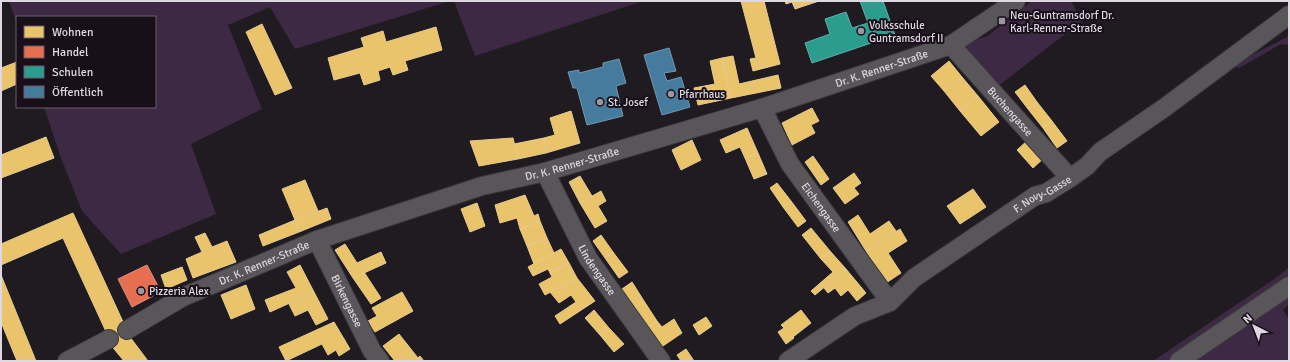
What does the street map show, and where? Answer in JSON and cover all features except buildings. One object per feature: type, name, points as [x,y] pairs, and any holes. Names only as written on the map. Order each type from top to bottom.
[{"type":"street","name":"Dr. K. Renner-Straße","points":[[127,330],[183,297],[317,240],[482,186],[545,172],[762,108],[951,45],[1016,1]]},
{"type":"street","name":"F. Novy-Gasse","points":[[788,361],[855,316],[890,302],[914,278],[1034,196],[1046,194],[1070,178],[1087,166],[1100,152],[1164,108],[1289,14]]},
{"type":"street","name":"Buchengasse","points":[[951,45],[1070,178]]},
{"type":"street","name":"Eichengasse","points":[[762,108],[790,164],[890,302]]},
{"type":"street","name":"Lindengasse","points":[[545,172],[588,258],[661,361]]},
{"type":"street","name":"Birkengasse","points":[[317,240],[372,351],[380,361]]},
{"type":"street","points":[[1179,361],[1289,286]]},
{"type":"street","points":[[67,361],[95,355],[109,339]]},
{"type":"shaded area","points":[[9,1],[450,1],[295,49],[270,7],[228,25],[262,109],[191,144],[216,214],[121,254],[82,211],[61,158],[44,108],[156,108],[156,16],[16,16],[16,21]]},
{"type":"shaded area","points":[[454,1],[643,1],[475,56]]},
{"type":"shaded area","points":[[1032,1],[1071,1],[1082,21],[997,87],[967,51],[966,46],[974,40],[986,37]]},
{"type":"shaded area","points":[[1289,36],[1289,45],[1281,44],[1239,68],[1232,65]]},
{"type":"shaded area","points":[[1289,267],[1289,304],[1283,310],[1289,319],[1289,361],[1153,361],[1280,275]]},
{"type":"place","name":"Neu-Guntramsdorf Dr. Karl-Renner-Straße","points":[[1002,21]]},
{"type":"place","name":"Volksschule Guntramsdorf II","points":[[861,31]]},
{"type":"place","name":"Pfarrhaus","points":[[671,94]]},
{"type":"place","name":"St. Josef","points":[[600,102]]},
{"type":"place","name":"Pizzeria Alex","points":[[141,291]]}]
